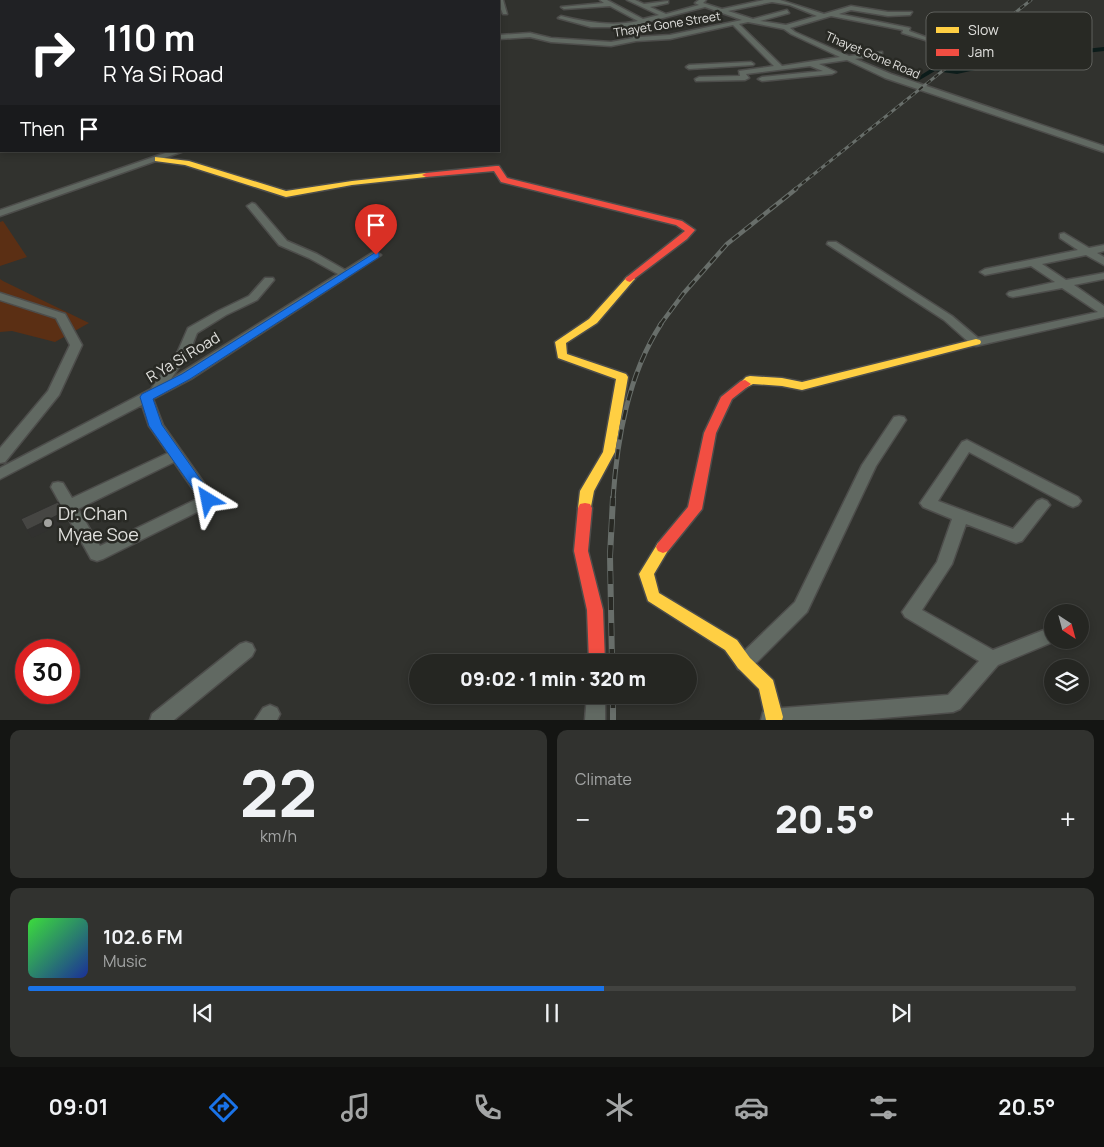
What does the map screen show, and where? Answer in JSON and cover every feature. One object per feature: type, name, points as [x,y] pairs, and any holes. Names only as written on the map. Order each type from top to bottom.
[{"type":"street","points":[[500,0],[505,13]]},
{"type":"street","points":[[603,0],[640,20]]},
{"type":"street","points":[[630,0],[664,15]]},
{"type":"street","points":[[721,11],[771,0],[791,4],[823,16]]},
{"type":"street","points":[[644,6],[666,2]]},
{"type":"street","points":[[561,18],[591,25],[627,25],[664,15],[699,2]]},
{"type":"street","name":"Thayet Gone Road","points":[[699,2],[749,20],[786,27],[793,33],[888,76],[1104,149]]},
{"type":"street","points":[[564,7],[610,4]]},
{"type":"street","points":[[786,27],[851,8],[888,14],[910,13]]},
{"type":"street","name":"Thayet Gone Street","points":[[500,37],[530,35],[551,40],[611,44],[636,39],[670,37],[786,12]]},
{"type":"street","points":[[832,14],[926,34]]},
{"type":"street","points":[[734,24],[780,68]]},
{"type":"street","points":[[627,25],[636,32],[636,39]]},
{"type":"street","points":[[699,79],[745,78],[741,72],[812,64],[880,53]]},
{"type":"street","points":[[689,67],[773,61]]},
{"type":"street","points":[[762,78],[832,72],[812,64]]},
{"type":"street","points":[[0,213],[177,152]]},
{"type":"street","points":[[158,159],[186,163],[286,194],[352,182],[496,168],[504,180],[679,224],[690,230],[684,237],[633,276],[593,321],[560,342],[562,356],[622,377],[609,452],[587,491],[582,552],[595,610],[597,654]]},
{"type":"street","points":[[252,206],[283,243],[345,274]]},
{"type":"street","points":[[1064,236],[1104,262]]},
{"type":"street","points":[[832,244],[948,318],[976,342]]},
{"type":"street","points":[[985,272],[1104,248]]},
{"type":"street","name":"R Ya Si Road","points":[[0,474],[186,376],[376,255]]},
{"type":"street","points":[[1034,262],[1104,313]]},
{"type":"street","points":[[1014,294],[1104,276]]},
{"type":"street","points":[[58,487],[97,554],[208,500],[156,426],[150,395],[184,351],[192,331],[222,313],[253,298],[269,280]]},
{"type":"street","points":[[0,296],[61,316],[76,345],[54,392],[0,458]]},
{"type":"street","points":[[1044,638],[992,660],[952,703],[770,718],[767,685],[744,663],[732,645],[653,597],[646,574],[665,544],[695,509],[710,433],[727,397],[750,380],[782,382],[802,386],[976,342],[1104,313]]},
{"type":"street","points":[[744,663],[801,606],[869,464],[899,420]]},
{"type":"street","points":[[1042,505],[1016,537],[928,503],[967,445],[1073,501]]},
{"type":"street","points":[[70,506],[177,455]]},
{"type":"street","points":[[961,516],[944,564],[911,612],[992,660]]},
{"type":"street","points":[[159,720],[246,650]]},
{"type":"street","points":[[594,720],[595,704]]},
{"type":"shaded area","points":[[3,221],[27,257],[0,266],[0,222]]},
{"type":"shaded area","points":[[0,279],[89,323],[55,342],[12,331],[0,332]]},
{"type":"building","points":[[58,502],[64,512],[27,530],[21,519]]},
{"type":"waterway","points":[[1092,50],[1104,49]]},
{"type":"waterway","points":[[916,80],[932,70]]},
{"type":"waterway","points":[[942,70],[957,72],[966,70]]},
{"type":"railway","points":[[1016,12],[1031,0]]},
{"type":"railway","points":[[794,190],[944,70]]},
{"type":"railway","points":[[660,325],[683,294],[727,244],[796,189]]},
{"type":"railway","points":[[613,499],[621,431],[632,386],[640,364],[661,324]]},
{"type":"railway","points":[[612,654],[610,556],[613,498]]},
{"type":"railway","points":[[613,704],[613,720]]},
{"type":"traffic: slow","points":[[158,159],[186,163],[286,194],[352,183],[426,175]]},
{"type":"traffic: slow","points":[[585,508],[587,491],[609,452],[622,377],[562,356],[560,342],[593,321],[630,279]]},
{"type":"traffic: slow","points":[[745,384],[750,380],[782,382],[802,386],[976,342]]},
{"type":"traffic: slow","points":[[663,547],[646,574],[653,597],[731,645],[744,663],[767,685],[774,717]]},
{"type":"traffic: jam","points":[[426,175],[496,168],[504,180],[679,223],[690,230],[684,237],[630,279]]},
{"type":"traffic: jam","points":[[663,547],[695,509],[710,433],[727,397],[745,384]]},
{"type":"traffic: jam","points":[[585,508],[581,551],[595,610],[597,654]]},
{"type":"place","name":"Dr. Chan Myae Soe","points":[[48,523]]},
{"type":"route","points":[[208,500],[156,426],[146,397],[186,376],[376,255]]}]
